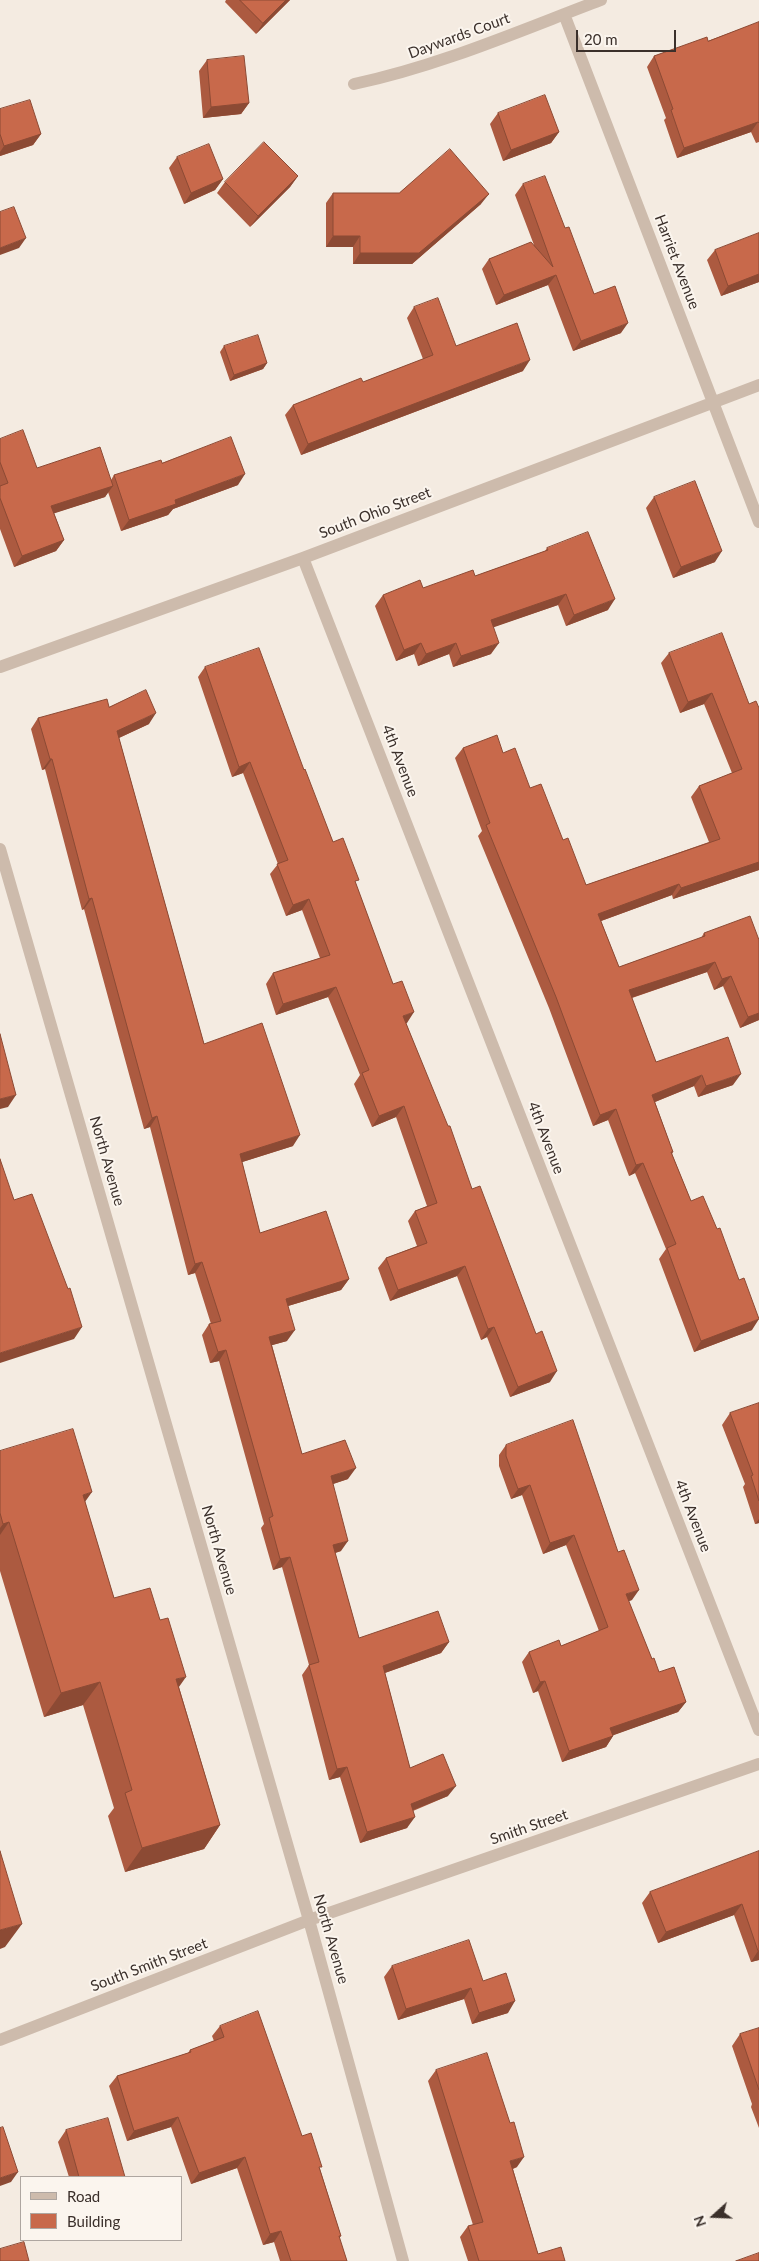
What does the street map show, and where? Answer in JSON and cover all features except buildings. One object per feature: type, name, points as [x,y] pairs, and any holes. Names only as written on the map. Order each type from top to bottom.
[{"type":"street","name":"Daywards Court","points":[[354,84],[398,75],[601,0]]},
{"type":"street","name":"Harriet Avenue","points":[[564,14],[759,522]]},
{"type":"street","name":"South Ohio Street","points":[[0,667],[303,558],[759,385]]},
{"type":"street","name":"4th Avenue","points":[[303,558],[759,1730]]},
{"type":"street","name":"North Avenue","points":[[0,849],[309,1920],[403,2261]]},
{"type":"street","name":"Smith Street","points":[[309,1920],[759,1764]]},
{"type":"street","name":"South Smith Street","points":[[0,2040],[309,1920]]}]
